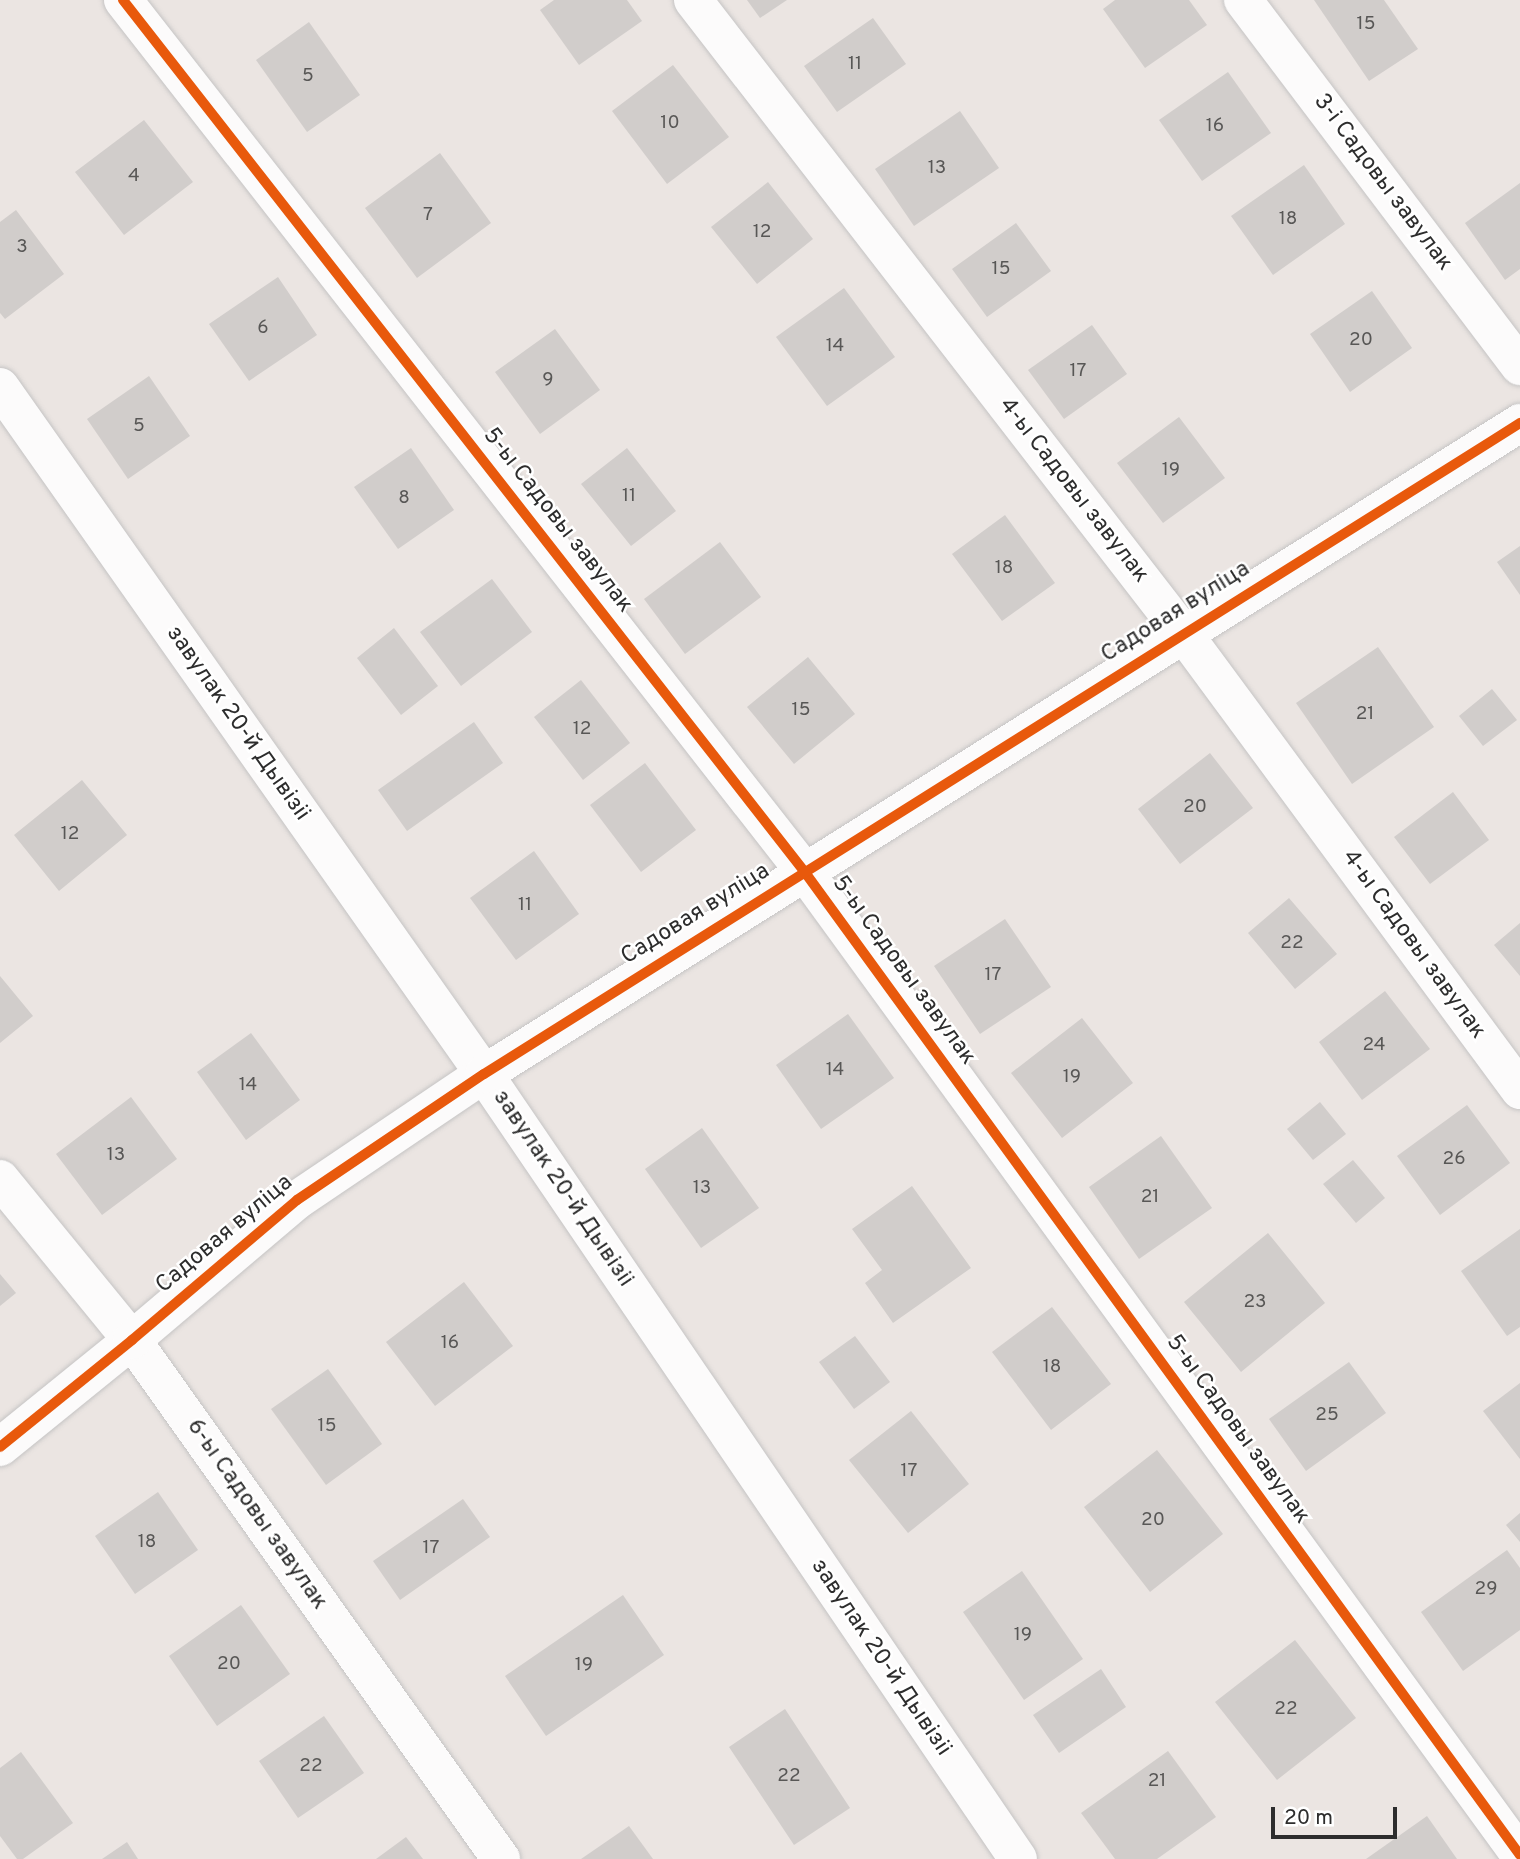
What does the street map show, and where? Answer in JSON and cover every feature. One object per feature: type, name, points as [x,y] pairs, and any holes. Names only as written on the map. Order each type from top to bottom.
[{"type":"street","name":"5-ы Садовы завулак","points":[[123,0],[804,871],[1520,1855]]},
{"type":"street","name":"4-ы Садовы завулак","points":[[693,0],[1183,633],[1520,1090]]},
{"type":"street","name":"3-і Садовы завулак","points":[[1243,0],[1520,366]]},
{"type":"street","name":"завулак 20-й Дывізіі","points":[[0,387],[484,1074],[1018,1859]]},
{"type":"street","name":"Садовая вуліца","points":[[0,1447],[132,1340],[297,1200],[484,1074],[1520,424]]},
{"type":"street","name":"6-ы Садовы завулак","points":[[0,1179],[132,1340],[501,1859]]},
{"type":"building","points":[[554,0],[627,0],[642,21],[579,65],[540,10]]},
{"type":"building","points":[[747,0],[787,0],[760,18]]},
{"type":"building","points":[[1115,0],[1189,0],[1207,25],[1145,68],[1103,9]]},
{"type":"building","points":[[1314,0],[1384,0],[1418,49],[1369,81]]},
{"type":"building","points":[[873,18],[906,64],[837,112],[804,66]]},
{"type":"building","points":[[309,22],[360,95],[307,132],[256,60]]},
{"type":"building","points":[[673,65],[729,137],[667,184],[612,111]]},
{"type":"building","points":[[1228,72],[1271,133],[1202,181],[1159,120]]},
{"type":"building","points":[[960,111],[999,168],[914,226],[875,169]]},
{"type":"building","points":[[144,120],[193,182],[124,235],[75,172]]},
{"type":"building","points":[[440,153],[491,223],[417,278],[365,208]]},
{"type":"building","points":[[1304,165],[1345,224],[1273,275],[1231,216]]},
{"type":"building","points":[[768,182],[813,239],[757,284],[711,227]]},
{"type":"building","points":[[1520,183],[1520,269],[1505,280],[1465,223]]},
{"type":"building","points":[[16,210],[64,274],[5,319],[0,313],[0,222]]},
{"type":"building","points":[[1016,223],[1051,271],[987,317],[952,269]]},
{"type":"building","points":[[278,277],[317,335],[249,381],[209,324]]},
{"type":"building","points":[[844,288],[895,357],[827,406],[776,337]]},
{"type":"building","points":[[1372,291],[1412,348],[1350,392],[1310,334]]},
{"type":"building","points":[[1092,325],[1127,374],[1064,419],[1028,370]]},
{"type":"building","points":[[555,329],[600,390],[540,434],[495,372]]},
{"type":"building","points":[[149,376],[190,436],[128,479],[87,419]]},
{"type":"building","points":[[1179,417],[1225,478],[1163,523],[1117,463]]},
{"type":"building","points":[[411,448],[454,510],[398,549],[354,487]]},
{"type":"building","points":[[627,448],[676,511],[631,546],[581,484]]},
{"type":"building","points":[[1005,515],[1055,583],[1002,621],[952,554]]},
{"type":"building","points":[[720,542],[761,597],[685,654],[644,599]]},
{"type":"building","points":[[1520,546],[1520,595],[1497,562]]},
{"type":"building","points":[[492,579],[532,632],[461,686],[420,632]]},
{"type":"building","points":[[394,628],[438,686],[401,715],[357,658]]},
{"type":"building","points":[[1378,647],[1434,727],[1352,784],[1296,703]]},
{"type":"building","points":[[808,657],[855,714],[794,764],[747,707]]},
{"type":"building","points":[[581,680],[630,743],[583,780],[534,717]]},
{"type":"building","points":[[1492,689],[1517,720],[1483,746],[1459,716]]},
{"type":"building","points":[[474,722],[503,763],[407,831],[378,790]]},
{"type":"building","points":[[1210,753],[1253,808],[1180,864],[1138,809]]},
{"type":"building","points":[[645,763],[696,830],[641,872],[590,805]]},
{"type":"building","points":[[82,780],[127,835],[59,891],[14,835]]},
{"type":"building","points":[[1453,792],[1489,840],[1430,884],[1394,837]]},
{"type":"building","points":[[534,851],[579,914],[516,960],[470,898]]},
{"type":"building","points":[[1289,898],[1337,954],[1295,989],[1248,933]]},
{"type":"building","points":[[1005,919],[1051,987],[980,1034],[934,966]]},
{"type":"building","points":[[1520,923],[1520,976],[1494,945]]},
{"type":"building","points":[[0,976],[33,1016],[0,1043]]},
{"type":"building","points":[[1385,991],[1430,1049],[1362,1100],[1319,1042]]},
{"type":"building","points":[[848,1014],[894,1078],[821,1129],[776,1065]]},
{"type":"building","points":[[1082,1018],[1133,1083],[1062,1138],[1011,1073]]},
{"type":"building","points":[[251,1033],[300,1100],[246,1140],[197,1072]]},
{"type":"building","points":[[131,1097],[177,1159],[102,1215],[56,1154]]},
{"type":"building","points":[[1320,1102],[1346,1134],[1313,1160],[1287,1129]]},
{"type":"building","points":[[1467,1105],[1510,1163],[1440,1215],[1397,1156]]},
{"type":"building","points":[[702,1128],[759,1208],[701,1248],[645,1169]]},
{"type":"building","points":[[1161,1136],[1212,1208],[1139,1259],[1089,1187]]},
{"type":"building","points":[[1353,1160],[1385,1198],[1356,1223],[1323,1184]]},
{"type":"building","points":[[912,1186],[971,1268],[893,1323],[865,1283],[882,1270],[852,1229]]},
{"type":"building","points":[[1520,1229],[1520,1327],[1507,1336],[1461,1271]]},
{"type":"building","points":[[1268,1233],[1325,1303],[1241,1372],[1184,1302]]},
{"type":"building","points":[[0,1274],[16,1293],[0,1306]]},
{"type":"building","points":[[464,1282],[513,1346],[435,1406],[386,1342]]},
{"type":"building","points":[[1052,1307],[1111,1384],[1051,1430],[992,1352]]},
{"type":"building","points":[[855,1336],[890,1382],[854,1409],[819,1362]]},
{"type":"building","points":[[1349,1362],[1386,1413],[1306,1471],[1269,1419]]},
{"type":"building","points":[[328,1369],[382,1444],[326,1485],[271,1409]]},
{"type":"building","points":[[1520,1383],[1520,1459],[1483,1411]]},
{"type":"building","points":[[911,1411],[969,1484],[908,1533],[849,1460]]},
{"type":"building","points":[[1157,1450],[1223,1534],[1150,1592],[1084,1507]]},
{"type":"building","points":[[158,1492],[198,1550],[135,1594],[95,1536]]},
{"type":"building","points":[[463,1499],[490,1537],[400,1600],[373,1561]]},
{"type":"building","points":[[1520,1513],[1520,1542],[1506,1525]]},
{"type":"building","points":[[1507,1550],[1520,1568],[1520,1630],[1463,1671],[1421,1612]]},
{"type":"building","points":[[1022,1571],[1083,1659],[1024,1700],[963,1612]]},
{"type":"building","points":[[623,1595],[664,1655],[546,1736],[505,1676]]},
{"type":"building","points":[[241,1605],[290,1674],[217,1726],[169,1656]]},
{"type":"building","points":[[1295,1640],[1356,1718],[1277,1780],[1215,1702]]},
{"type":"building","points":[[1101,1669],[1126,1707],[1059,1753],[1033,1715]]},
{"type":"building","points":[[785,1709],[850,1808],[794,1845],[729,1747]]},
{"type":"building","points":[[324,1716],[364,1773],[298,1818],[259,1761]]},
{"type":"building","points":[[1168,1751],[1216,1817],[1157,1859],[1115,1859],[1081,1813]]},
{"type":"building","points":[[21,1752],[73,1823],[23,1859],[17,1859],[0,1836],[0,1768]]},
{"type":"building","points":[[1427,1816],[1457,1859],[1366,1859]]},
{"type":"building","points":[[629,1826],[653,1859],[581,1859]]},
{"type":"building","points":[[406,1837],[423,1859],[376,1859]]},
{"type":"building","points":[[127,1842],[138,1859],[102,1859]]},
{"type":"cycle path","points":[[123,0],[804,871],[1520,1855]]},
{"type":"cycle path","points":[[0,1447],[132,1340],[297,1200],[484,1074],[1520,423]]}]
